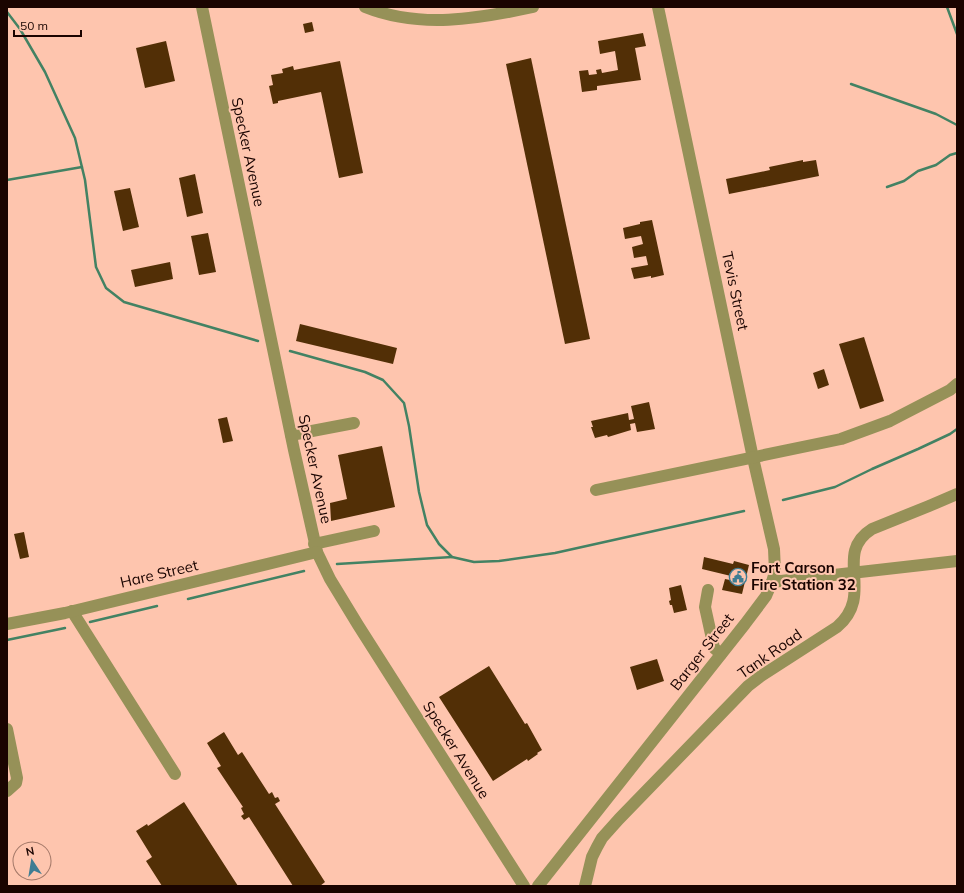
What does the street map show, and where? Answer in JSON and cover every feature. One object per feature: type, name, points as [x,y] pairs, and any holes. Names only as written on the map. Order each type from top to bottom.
[{"type":"street","name":"Specker Avenue","points":[[202,7],[291,436],[316,548],[326,571],[347,607],[524,886]]},
{"type":"street","points":[[365,7],[403,18],[443,20],[492,16],[533,7]]},
{"type":"street","name":"Tevis Street","points":[[658,7],[753,458],[774,549],[775,572],[772,582]]},
{"type":"street","points":[[596,490],[841,439],[883,424],[950,390],[957,384]]},
{"type":"street","points":[[291,436],[354,423]]},
{"type":"street","name":"Tank Road","points":[[585,886],[592,857],[602,838],[743,691],[761,676],[816,641],[845,620],[851,611],[856,591],[853,557],[855,547],[864,534],[872,529],[957,494]]},
{"type":"street","name":"Hare Street","points":[[7,624],[72,611],[316,548],[374,531]]},
{"type":"street","points":[[772,582],[957,561]]},
{"type":"street","name":"Barger Street","points":[[538,886],[766,596],[772,582]]},
{"type":"street","points":[[708,590],[705,607],[714,648],[721,654]]},
{"type":"street","points":[[72,611],[174,774]]},
{"type":"street","points":[[7,730],[17,778],[16,783],[7,791]]},
{"type":"building","points":[[312,22],[314,31],[305,33],[303,24]]},
{"type":"building","points":[[643,33],[646,46],[635,48],[641,80],[597,86],[597,90],[582,92],[579,71],[588,70],[589,75],[597,74],[596,70],[601,69],[602,73],[618,70],[615,51],[600,54],[598,41]]},
{"type":"building","points":[[166,41],[175,81],[145,88],[136,48]]},
{"type":"building","points":[[531,58],[590,339],[565,344],[506,64]]},
{"type":"building","points":[[340,61],[363,173],[339,178],[321,92],[278,101],[278,103],[273,104],[269,86],[273,85],[271,75],[283,73],[282,69],[293,66],[294,70]]},
{"type":"building","points":[[803,160],[803,162],[816,160],[819,176],[729,194],[726,179],[770,170],[769,167]]},
{"type":"building","points":[[195,174],[203,213],[187,217],[179,178]]},
{"type":"building","points":[[130,188],[139,227],[123,231],[114,191]]},
{"type":"building","points":[[652,220],[664,275],[651,278],[651,276],[634,279],[631,268],[648,265],[646,256],[634,258],[632,247],[643,244],[641,236],[625,239],[623,228],[640,224],[640,222]]},
{"type":"building","points":[[208,233],[216,272],[199,275],[191,236]]},
{"type":"building","points":[[170,262],[173,279],[135,287],[131,270]]},
{"type":"building","points":[[300,324],[397,348],[393,364],[296,341]]},
{"type":"building","points":[[864,337],[884,401],[860,409],[839,344]]},
{"type":"building","points":[[824,369],[829,385],[818,389],[813,373]]},
{"type":"building","points":[[649,402],[655,429],[637,432],[635,423],[630,424],[631,430],[608,437],[607,435],[595,438],[591,427],[593,427],[591,421],[628,413],[629,420],[634,419],[631,406]]},
{"type":"building","points":[[227,417],[233,441],[223,443],[218,419]]},
{"type":"building","points":[[382,446],[395,507],[331,521],[330,503],[347,499],[338,455]]},
{"type":"building","points":[[24,532],[29,557],[20,559],[14,534]]},
{"type":"building","name":"Fort Carson Fire Station 32","points":[[704,557],[733,564],[734,561],[749,565],[742,594],[722,590],[725,579],[730,580],[731,576],[702,569]]},
{"type":"building","points":[[681,585],[687,610],[674,613],[672,605],[670,605],[669,601],[671,600],[669,588]]},
{"type":"building","points":[[657,659],[664,681],[637,690],[630,667]]},
{"type":"building","points":[[489,666],[525,724],[527,723],[542,750],[528,761],[527,759],[493,781],[439,697]]},
{"type":"building","points":[[224,732],[238,755],[242,752],[269,794],[272,792],[275,798],[278,797],[280,801],[275,804],[325,882],[320,886],[293,886],[249,817],[244,820],[241,816],[244,814],[241,808],[243,807],[217,768],[221,766],[207,743]]},
{"type":"building","points":[[184,802],[238,886],[162,886],[146,861],[152,857],[136,831],[147,824],[148,826]]},
{"type":"waterway","points":[[947,7],[957,34]]},
{"type":"waterway","points":[[7,12],[20,29],[45,72],[75,138],[85,180],[96,267],[106,288],[124,302],[258,341]]},
{"type":"waterway","points":[[851,84],[936,114],[957,125]]},
{"type":"waterway","points":[[887,187],[904,181],[918,171],[936,165],[950,155],[957,153]]},
{"type":"waterway","points":[[7,180],[82,167]]},
{"type":"waterway","points":[[290,351],[365,372],[383,380],[404,403],[419,492],[427,525],[439,544],[452,557],[474,562],[499,561],[555,553],[744,511]]},
{"type":"waterway","points":[[783,500],[835,487],[950,434],[957,429]]},
{"type":"waterway","points":[[337,564],[452,557]]},
{"type":"waterway","points":[[188,599],[304,571]]},
{"type":"waterway","points":[[90,622],[157,606]]},
{"type":"waterway","points":[[7,640],[65,628]]},
{"type":"place","name":"Fort Carson Fire Station 32","points":[[738,577]]}]
